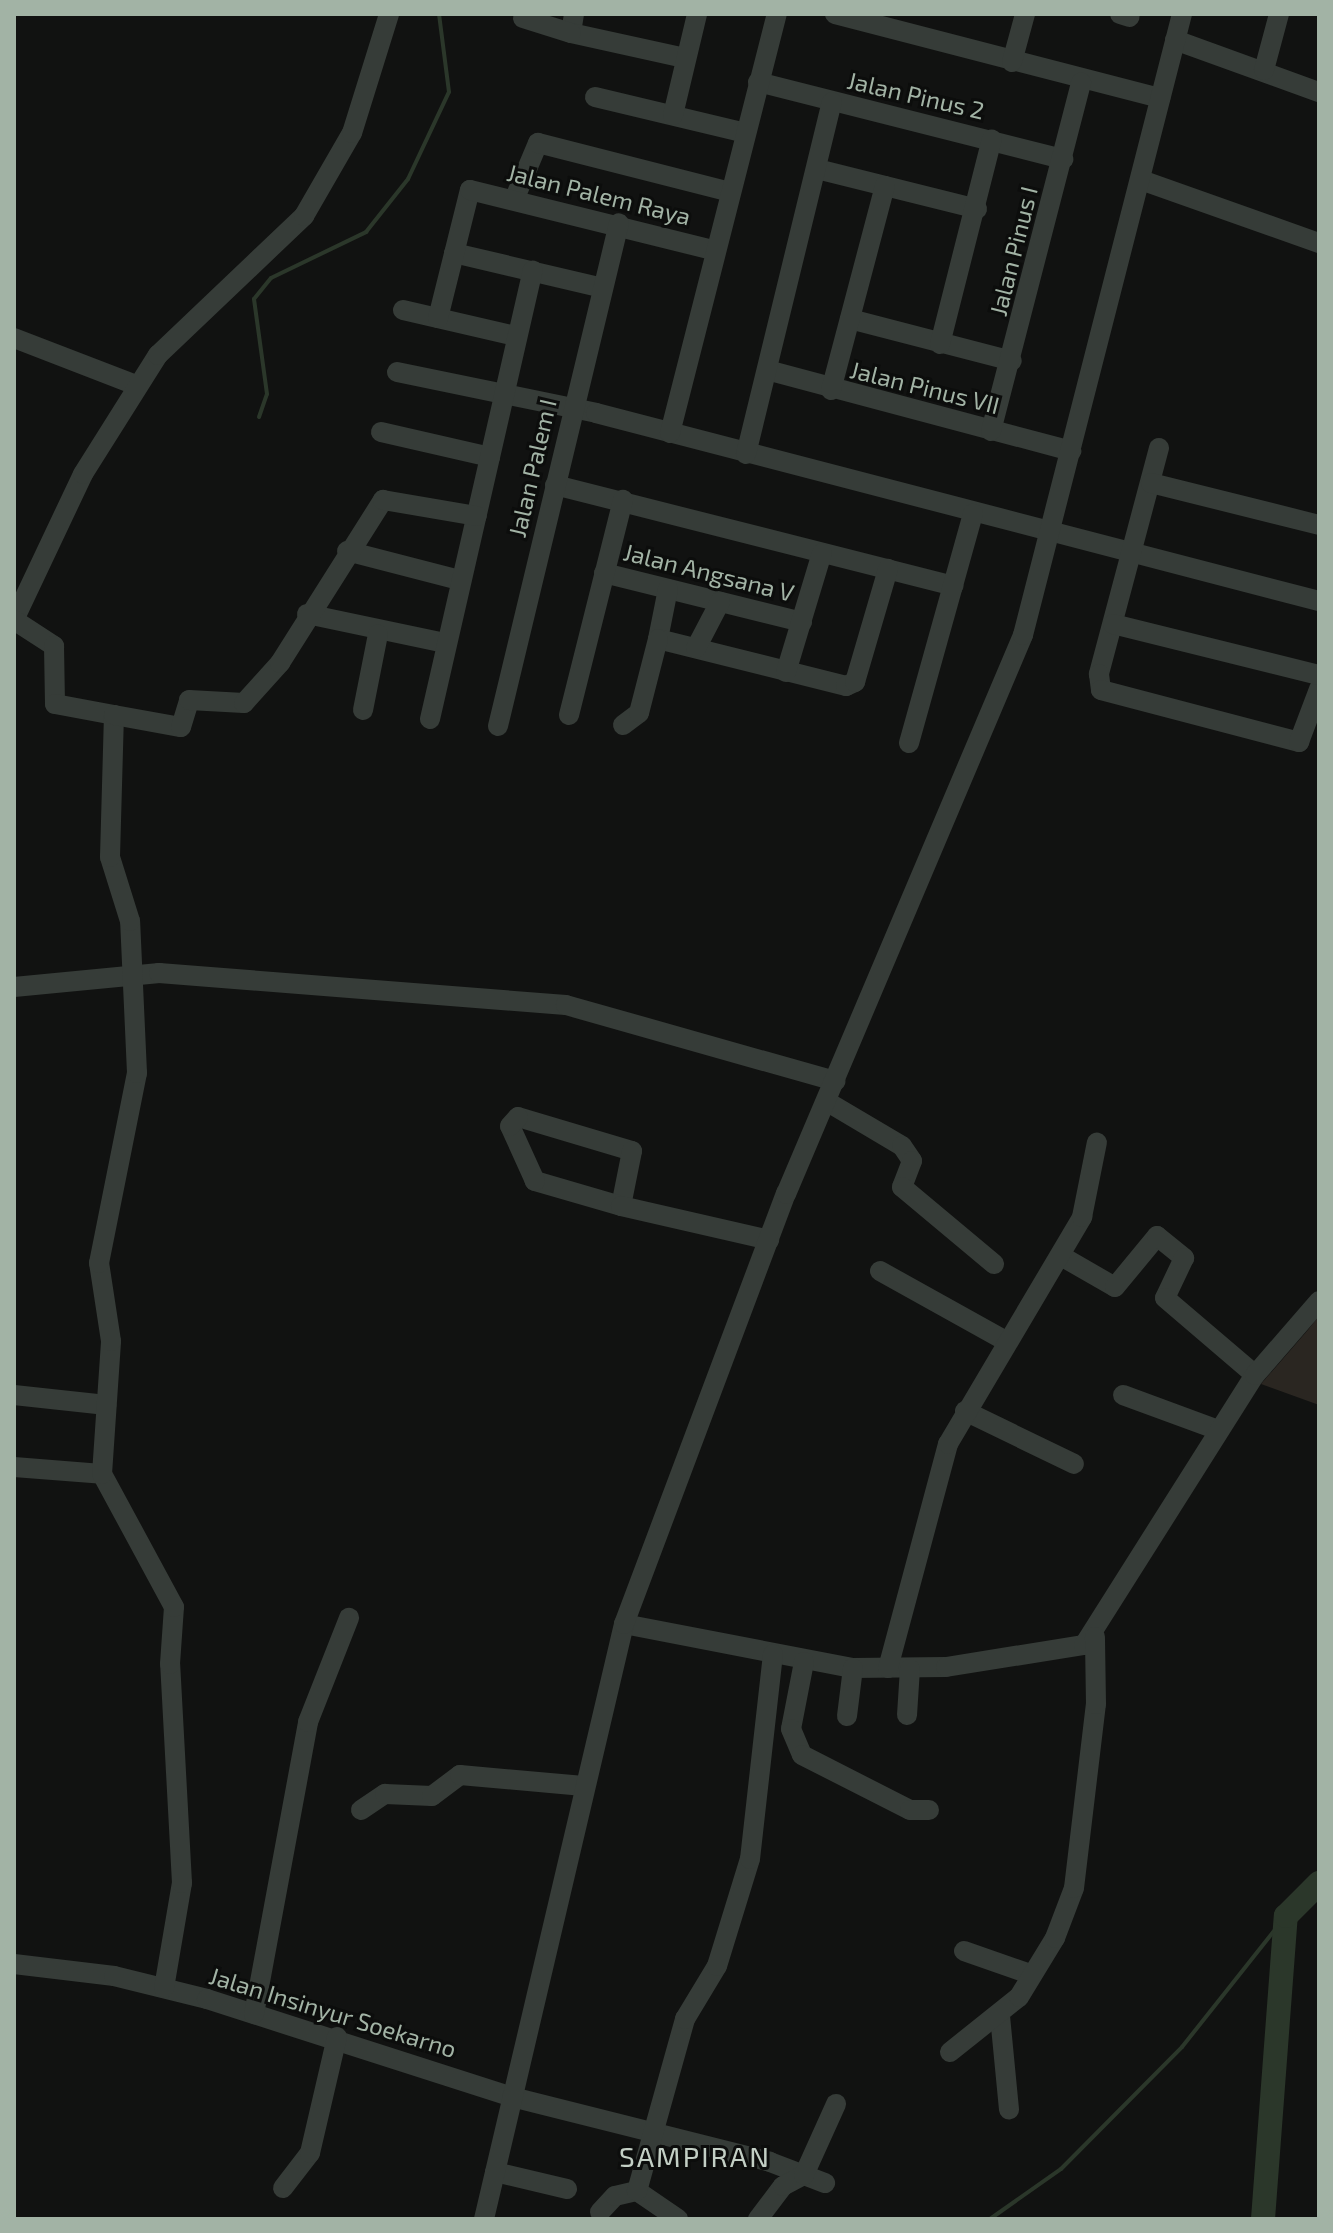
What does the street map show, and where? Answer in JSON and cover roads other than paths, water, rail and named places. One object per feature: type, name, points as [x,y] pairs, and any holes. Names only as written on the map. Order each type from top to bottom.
[{"type":"street","points":[[389,14],[352,133],[296,229],[184,325],[136,385],[83,474],[14,620],[54,646],[56,705],[181,727],[190,699],[242,705],[280,663],[347,551],[386,499],[477,516]]},
{"type":"street","points":[[673,115],[697,14]]},
{"type":"street","points":[[670,433],[777,14]]},
{"type":"street","points":[[1012,62],[1025,14]]},
{"type":"street","points":[[484,2219],[624,1624],[701,1404],[826,1101],[1000,700],[1051,533],[1182,14]]},
{"type":"street","points":[[1264,70],[1279,14]]},
{"type":"street","points":[[849,16],[1081,82],[1160,98]]},
{"type":"street","points":[[523,18],[572,23],[685,58]]},
{"type":"street","points":[[1175,40],[1319,92]]},
{"type":"street","name":"Jalan Pinus 2","points":[[758,82],[1063,159]]},
{"type":"street","name":"Jalan Pinus I","points":[[991,431],[1012,361],[1081,82]]},
{"type":"street","points":[[595,97],[746,133]]},
{"type":"street","points":[[746,454],[832,102]]},
{"type":"street","points":[[940,344],[977,209],[992,139]]},
{"type":"street","points":[[514,200],[538,143],[730,192]]},
{"type":"street","points":[[817,169],[977,209]]},
{"type":"street","points":[[1141,180],[1319,243]]},
{"type":"street","points":[[831,390],[885,186]]},
{"type":"street","name":"Jalan Palem Raya","points":[[454,253],[470,190],[619,223],[716,251]]},
{"type":"street","name":"Jalan Palem I","points":[[498,726],[619,223]]},
{"type":"street","points":[[438,318],[454,253],[603,288]]},
{"type":"street","points":[[430,719],[459,580],[477,516],[533,271]]},
{"type":"street","points":[[403,310],[516,336]]},
{"type":"street","points":[[850,319],[1012,361]]},
{"type":"street","points":[[14,338],[136,385]]},
{"type":"street","name":"Jalan Pinus VII","points":[[767,370],[831,390],[1071,451]]},
{"type":"street","points":[[397,372],[573,408],[973,514],[1319,601]]},
{"type":"street","points":[[381,432],[490,457]]},
{"type":"street","points":[[1159,448],[1129,551],[1098,680],[1105,695],[1292,740],[1306,740],[1319,689]]},
{"type":"street","points":[[1151,483],[1319,525]]},
{"type":"street","points":[[555,485],[953,586]]},
{"type":"street","points":[[569,715],[623,500]]},
{"type":"street","points":[[909,743],[973,514]]},
{"type":"street","points":[[347,551],[459,580]]},
{"type":"street","points":[[786,672],[822,553]]},
{"type":"street","points":[[658,639],[786,672],[855,682],[888,569]]},
{"type":"street","name":"Jalan Angsana V","points":[[604,573],[802,622]]},
{"type":"street","points":[[623,725],[639,713],[668,589]]},
{"type":"street","points":[[696,648],[720,602]]},
{"type":"street","points":[[307,614],[378,634],[445,643]]},
{"type":"street","points":[[1113,624],[1319,675]]},
{"type":"street","points":[[363,710],[378,634]]},
{"type":"street","points":[[114,715],[110,857],[130,921],[137,1073],[99,1263],[111,1341],[102,1474],[174,1607],[170,1664],[182,1883],[164,1988]]},
{"type":"street","points":[[14,987],[134,976],[560,1005],[835,1081]]},
{"type":"street","points":[[826,1101],[902,1146],[912,1161],[903,1189],[994,1264]]},
{"type":"street","points":[[621,1206],[632,1151],[512,1121],[515,1147],[535,1181],[621,1206],[769,1240]]},
{"type":"street","points":[[888,1668],[938,1477],[965,1411],[1082,1217],[1097,1142]]},
{"type":"street","points":[[1061,1256],[1115,1287],[1157,1236],[1184,1258],[1165,1298],[1255,1375]]},
{"type":"street","points":[[880,1271],[1006,1341]]},
{"type":"street","points":[[950,2052],[1000,2016],[1055,1938],[1077,1878],[1082,1777],[1096,1704],[1095,1637],[1218,1430],[1255,1375],[1319,1301]]},
{"type":"street","points":[[14,1395],[106,1405]]},
{"type":"street","points":[[1123,1395],[1218,1430]]},
{"type":"street","points":[[965,1411],[1074,1464]]},
{"type":"street","points":[[14,1467],[102,1474]]},
{"type":"street","points":[[254,2014],[308,1722],[349,1618]]},
{"type":"street","points":[[624,1624],[804,1662],[853,1668],[910,1669],[1040,1655],[1095,1637]]},
{"type":"street","points":[[637,2191],[650,2134],[685,2019],[717,1966],[750,1859],[773,1654]]},
{"type":"street","points":[[804,1662],[791,1729],[802,1755],[910,1810],[929,1810]]},
{"type":"street","points":[[847,1716],[853,1668]]},
{"type":"street","points":[[907,1715],[910,1669]]},
{"type":"street","points":[[361,1810],[385,1794],[432,1796],[460,1775],[584,1786]]},
{"type":"street","points":[[964,1951],[1030,1974]]},
{"type":"street","name":"Jalan Insinyur Soekarno","points":[[24,1965],[164,1988],[337,2037],[512,2097],[825,2183]]},
{"type":"street","points":[[1000,2016],[1009,2110]]},
{"type":"street","points":[[283,2188],[310,2153],[337,2037]]},
{"type":"street","points":[[758,2219],[783,2186],[804,2175],[836,2104]]},
{"type":"street","points":[[495,2172],[567,2189]]},
{"type":"street","points":[[600,2212],[615,2196],[637,2191],[678,2219]]},
{"type":"waterway","points":[[259,417],[267,394],[254,299],[271,278],[366,232],[408,179],[449,92],[439,14]]},
{"type":"waterway","points":[[1263,2219],[1286,1916],[1319,1883]]},
{"type":"waterway","points":[[990,2219],[1061,2169],[1182,2047],[1286,1916]]},
{"type":"district","name":"SAMPIRAN","points":[[695,2156]]}]
